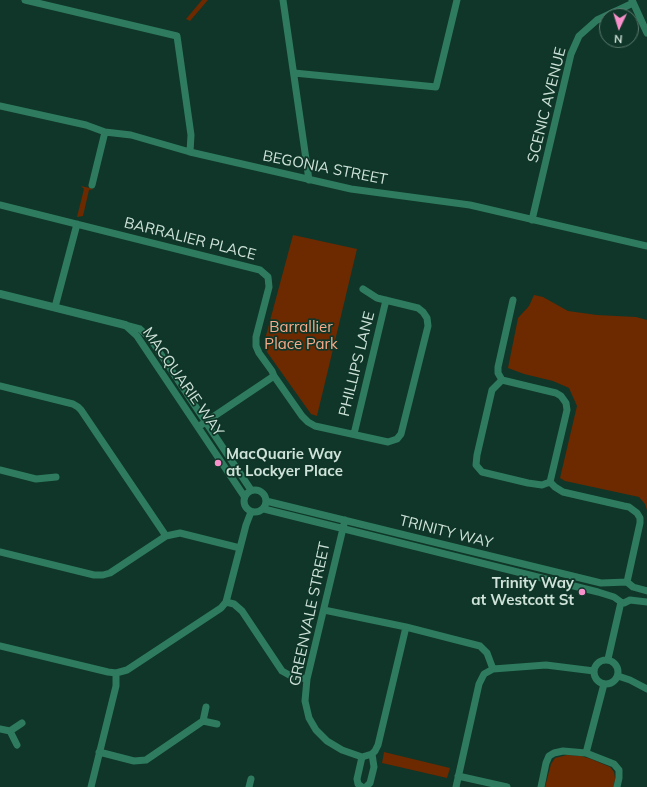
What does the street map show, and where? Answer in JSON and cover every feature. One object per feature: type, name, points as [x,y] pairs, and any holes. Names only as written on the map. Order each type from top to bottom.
[{"type":"street","points":[[25,0],[177,36],[191,135],[190,152]]},
{"type":"street","points":[[283,0],[309,180]]},
{"type":"street","points":[[294,73],[436,87],[457,0]]},
{"type":"street","points":[[633,1],[647,33]]},
{"type":"street","name":"SCENIC AVENUE","points":[[532,220],[571,54],[579,36],[597,20],[633,1]]},
{"type":"street","name":"BEGONIA STREET","points":[[0,106],[86,126],[105,132],[131,135],[190,152],[309,180],[351,189],[470,205],[647,246]]},
{"type":"street","points":[[92,185],[105,132]]},
{"type":"street","name":"BARRALIER PLACE","points":[[0,205],[260,270],[268,277],[269,287],[256,337],[256,346],[259,353],[272,370],[274,376],[302,416],[315,426],[388,442],[397,439],[401,434],[428,326],[427,318],[418,308],[377,298],[363,289]]},
{"type":"street","points":[[55,308],[77,224]]},
{"type":"street","name":"MACQUARIE WAY","points":[[0,294],[140,329],[150,338],[252,490]]},
{"type":"street","name":"PHILLIPS LANE","points":[[354,434],[386,300]]},
{"type":"street","points":[[513,300],[498,367],[498,373],[502,380],[556,393],[561,396],[566,403],[567,410],[550,482]]},
{"type":"street","name":"MACQUARIE WAY","points":[[125,325],[136,336],[244,496]]},
{"type":"street","points":[[198,427],[274,376]]},
{"type":"street","points":[[502,380],[492,390],[476,465],[482,472],[528,483],[542,485],[550,482]]},
{"type":"street","points":[[0,386],[73,404],[78,407],[166,536]]},
{"type":"street","points":[[0,470],[36,478],[56,477]]},
{"type":"street","points":[[550,482],[563,492],[630,507],[637,513],[640,518],[640,523],[627,584],[634,593],[630,600]]},
{"type":"street","points":[[252,490],[244,496],[244,505],[251,512],[258,512],[264,508],[266,501]]},
{"type":"street","name":"TRINITY WAY","points":[[252,490],[261,492],[265,496],[266,501],[601,583],[627,584],[647,591]]},
{"type":"street","name":"TRINITY WAY","points":[[264,508],[614,597],[620,602]]},
{"type":"street","points":[[0,646],[108,672],[116,673],[127,670],[221,608],[226,602],[246,525],[251,512]]},
{"type":"street","name":"GREENVALE STREET","points":[[345,520],[307,679],[304,701],[308,718],[316,730],[327,741],[342,750],[362,757]]},
{"type":"street","points":[[0,552],[94,575],[103,575],[110,573],[166,536],[180,533],[240,548]]},
{"type":"street","points":[[614,597],[615,587],[627,584]]},
{"type":"street","points":[[608,660],[620,602],[624,603],[630,600],[647,602]]},
{"type":"street","points":[[226,602],[234,604],[242,611],[282,671],[291,676],[307,679]]},
{"type":"street","points":[[324,610],[480,646],[487,653],[493,669]]},
{"type":"street","points":[[362,787],[358,784],[357,779],[362,757],[372,754],[378,745],[406,628]]},
{"type":"street","points":[[604,660],[612,660],[617,665],[619,672],[618,676],[611,684],[604,684],[595,678],[594,670],[597,663],[604,660]]},
{"type":"street","points":[[456,787],[479,684],[484,674],[493,669],[546,665],[594,670]]},
{"type":"street","points":[[91,787],[116,686],[116,673]]},
{"type":"street","points":[[618,676],[630,680],[647,689]]},
{"type":"street","points":[[586,753],[604,684]]},
{"type":"street","points":[[99,752],[134,761],[146,760],[203,721],[206,707]]},
{"type":"street","points":[[203,721],[217,724]]},
{"type":"street","points":[[10,731],[22,723]]},
{"type":"street","points":[[0,728],[10,731],[17,745]]},
{"type":"street","points":[[540,787],[549,756],[563,751],[586,753],[614,764],[619,770],[617,787]]},
{"type":"street","points":[[366,787],[370,783],[374,767],[372,754]]},
{"type":"street","points":[[458,776],[507,787]]},
{"type":"street","points":[[249,787],[251,779]]},
{"type":"green space","points":[[202,0],[208,0],[190,21],[186,19]]},
{"type":"green space","points":[[81,186],[94,189],[89,190],[83,216],[77,217],[84,189]]},
{"type":"green space","name":"Barrallier Place Park","points":[[293,235],[357,249],[317,416],[311,414],[267,352],[264,343]]},
{"type":"green space","points":[[534,295],[543,297],[568,311],[597,315],[636,317],[647,320],[647,510],[645,504],[639,497],[565,481],[560,478],[577,406],[569,388],[553,381],[524,374],[508,368],[518,318],[529,306]]},
{"type":"green space","points":[[384,752],[450,768],[447,778],[382,763]]},
{"type":"green space","points":[[567,755],[581,756],[610,767],[614,772],[614,787],[545,787],[551,764],[555,758]]},
{"type":"place","name":"MacQuarie Way at Lockyer Place","points":[[218,463]]},
{"type":"place","name":"Trinity Way at Westcott St","points":[[582,592]]}]
